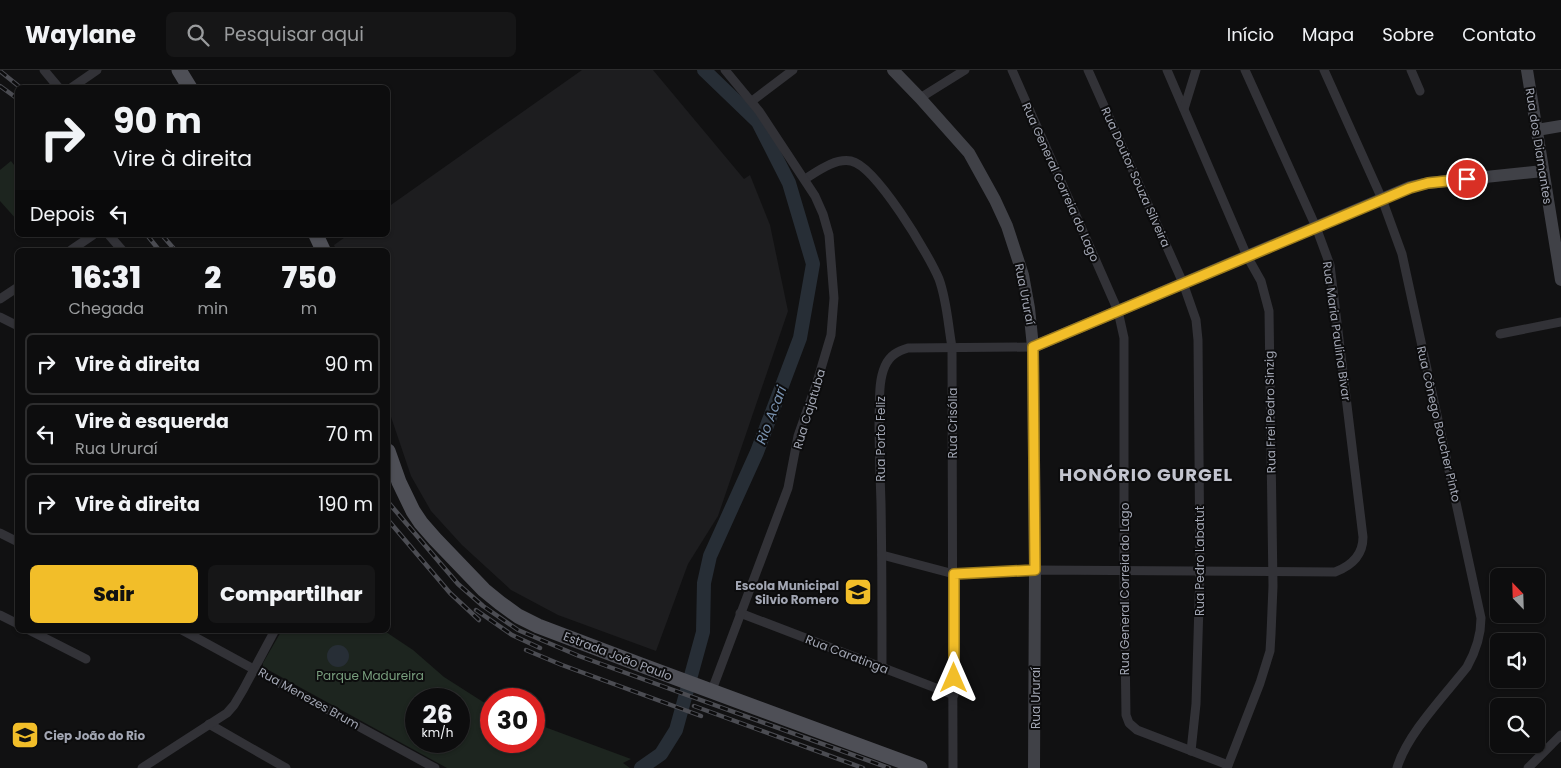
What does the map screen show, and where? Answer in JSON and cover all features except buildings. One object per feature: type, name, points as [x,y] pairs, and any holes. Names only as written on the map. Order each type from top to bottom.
[{"type":"main road","name":"Estrada João Paulo","points":[[390,457],[398,482],[421,523],[458,563],[500,603],[518,616],[538,626],[920,768]]},
{"type":"street","points":[[44,70],[56,85]]},
{"type":"street","points":[[75,85],[97,70]]},
{"type":"street","name":"Rua Cajatuba","points":[[708,689],[740,613],[788,488],[798,436],[831,335],[834,298],[829,235],[823,214],[805,179],[771,127],[752,101],[725,70]]},
{"type":"street","points":[[752,101],[793,70]]},
{"type":"street","name":"Rua Ururaí","points":[[893,70],[968,153],[1003,217],[1023,275],[1033,347],[1034,768]]},
{"type":"street","points":[[920,98],[965,70]]},
{"type":"street","name":"Rua General Correia do Lago","points":[[1012,70],[1118,311],[1122,325],[1125,350],[1125,707],[1129,723],[1137,730],[1148,735],[1227,766]]},
{"type":"street","name":"Rua Doutor Souza Silveira","points":[[1088,70],[1183,283]]},
{"type":"street","name":"Rua Frei Pedro Sinzig","points":[[1167,70],[1248,256],[1261,281],[1270,311],[1271,634],[1268,657],[1260,683],[1227,766]]},
{"type":"street","points":[[1184,110],[1196,70]]},
{"type":"street","name":"Rua Maria Paulina Bivar","points":[[1245,70],[1325,248],[1332,278],[1363,537],[1363,545],[1355,560],[1342,569],[1334,572],[1272,572]]},
{"type":"street","name":"Rua Cônego Boucher Pinto","points":[[1324,70],[1382,199],[1402,254],[1481,618],[1480,637],[1467,667],[1411,738],[1401,756],[1398,768]]},
{"type":"street","points":[[1410,70],[1420,91]]},
{"type":"street","name":"Rua dos Diamantes","points":[[1527,70],[1543,170],[1555,209],[1561,280]]},
{"type":"street","points":[[1537,130],[1561,126]]},
{"type":"street","name":"Rua Crisólia","points":[[805,179],[830,164],[850,161],[864,169],[880,186],[905,221],[939,280],[952,347],[953,768]]},
{"type":"street","points":[[1033,347],[1410,188],[1428,183],[1543,170]]},
{"type":"street","points":[[74,248],[90,237]]},
{"type":"street","points":[[111,237],[120,248]]},
{"type":"street","name":"Rua Pedro Labatut","points":[[1183,283],[1196,320],[1198,340],[1200,571],[1196,704],[1191,751]]},
{"type":"street","points":[[0,299],[15,289]]},
{"type":"street","points":[[0,317],[15,324]]},
{"type":"street","points":[[1500,334],[1561,322]]},
{"type":"street","name":"Rua Porto Feliz","points":[[882,667],[882,555],[879,451],[880,392],[885,366],[889,359],[900,350],[915,348],[1033,347]]},
{"type":"street","points":[[0,533],[15,540]]},
{"type":"street","points":[[882,555],[954,574],[1035,570],[1272,572]]},
{"type":"street","name":"Rua Caratinga","points":[[740,613],[954,696]]},
{"type":"street","points":[[0,615],[15,622]]},
{"type":"street","points":[[35,633],[86,660]]},
{"type":"street","name":"Rua Menezes Brum","points":[[188,633],[435,768]]},
{"type":"street","points":[[144,767],[227,713],[234,706],[272,633]]},
{"type":"street","points":[[209,724],[286,768]]},
{"type":"street","points":[[1528,768],[1561,735]]},
{"type":"shaded area","points":[[582,70],[653,70],[744,179],[750,175],[770,225],[788,311],[718,516],[688,564],[656,651],[558,615],[511,590],[462,545],[431,511],[411,476],[390,414],[390,248],[335,248],[334,245],[345,237],[390,237],[390,206]]},
{"type":"shaded area","points":[[338,645],[346,648],[349,656],[346,664],[338,667],[330,664],[327,656],[330,648]]},
{"type":"green space","points":[[11,161],[15,166],[15,218],[0,201],[0,170]]},
{"type":"green space","name":"Parque Madureira","points":[[280,633],[388,633],[413,650],[444,677],[461,688],[405,688],[405,745],[263,667],[263,663]]},
{"type":"green space","name":"Parque Madureira","points":[[470,694],[480,700],[480,753],[545,753],[545,727],[631,759],[623,763],[630,768],[447,768],[420,753],[470,753]]},
{"type":"waterway","name":"Rio Acari","points":[[641,768],[661,754],[676,730],[703,632],[704,583],[710,556],[757,452],[800,338],[813,264],[789,183],[758,122],[704,70]]},
{"type":"railway","points":[[0,71],[17,85]]},
{"type":"railway","points":[[0,86],[15,97]]},
{"type":"railway","points":[[149,237],[157,248]]},
{"type":"railway","points":[[164,237],[173,248]]},
{"type":"railway","points":[[390,504],[458,584],[483,606],[518,630],[579,656],[889,768]]},
{"type":"railway","points":[[390,522],[450,593],[479,620]]},
{"type":"railway","points":[[476,610],[512,635],[540,648]]},
{"type":"railway","points":[[526,650],[701,716]]},
{"type":"railway","points":[[694,706],[863,768]]},
{"type":"place","name":"Escola Municipal Silvio Romero","points":[[858,592]]},
{"type":"place","name":"Ciep João do Rio","points":[[25,735]]},
{"type":"district","name":"HONÓRIO GURGEL","points":[[1146,474]]},
{"type":"route","points":[[954,678],[954,574],[1035,570],[1033,347],[1410,188],[1428,183],[1467,179]]}]
